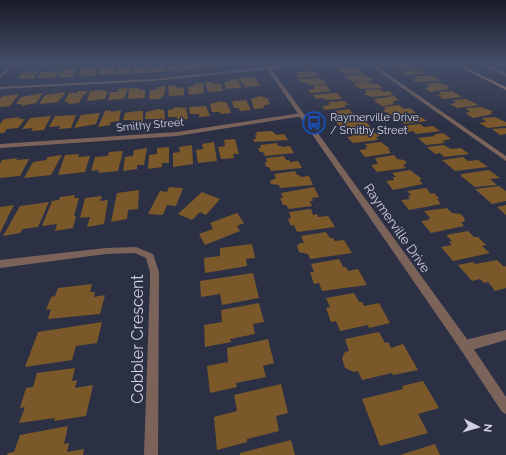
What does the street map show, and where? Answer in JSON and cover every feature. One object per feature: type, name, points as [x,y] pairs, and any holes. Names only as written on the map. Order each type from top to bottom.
[{"type":"main road","points":[[496,84],[506,89]]},
{"type":"street","points":[[0,88],[73,84]]},
{"type":"street","name":"Raymerville Drive","points":[[280,84],[465,346],[506,408]]},
{"type":"street","points":[[400,84],[506,159]]},
{"type":"street","name":"Smithy Street","points":[[0,146],[177,134],[301,115]]},
{"type":"street","name":"Cobbler Crescent","points":[[0,264],[71,254],[136,250],[150,256],[154,266],[156,281],[154,300],[151,455]]},
{"type":"street","points":[[465,346],[506,335]]},
{"type":"building","points":[[194,84],[203,84],[204,93],[189,95],[188,87],[194,86]]},
{"type":"building","points":[[206,84],[221,84],[223,91],[208,92]]},
{"type":"building","points":[[225,84],[240,84],[241,88],[226,89]]},
{"type":"building","points":[[243,84],[259,84],[260,86],[245,87]]},
{"type":"building","points":[[378,84],[383,88],[361,89],[354,85]]},
{"type":"building","points":[[425,84],[443,84],[450,87],[447,87],[449,89],[430,92],[425,88],[429,87]]},
{"type":"building","points":[[176,85],[176,88],[184,87],[184,95],[169,96],[168,86]]},
{"type":"building","points":[[326,85],[331,91],[311,93],[308,90],[314,89],[313,88],[315,88],[313,86]]},
{"type":"building","points":[[166,86],[164,96],[161,97],[161,99],[149,99],[150,90],[157,90],[157,87]]},
{"type":"building","points":[[128,88],[124,99],[108,100],[110,92],[118,92],[118,89]]},
{"type":"building","points":[[129,88],[139,88],[139,90],[145,90],[145,98],[128,99]]},
{"type":"building","points":[[379,89],[384,92],[389,91],[394,95],[372,97],[364,94],[367,92],[365,90]]},
{"type":"building","points":[[78,91],[88,91],[83,95],[79,103],[68,104],[69,102],[64,102],[69,93],[77,93]]},
{"type":"building","points":[[90,91],[108,91],[105,99],[87,101]]},
{"type":"building","points":[[452,91],[462,97],[443,99],[437,95],[441,95],[439,92]]},
{"type":"building","points":[[66,92],[58,102],[39,104],[45,95]]},
{"type":"building","points":[[43,93],[36,103],[21,106],[22,104],[16,104],[21,97]]},
{"type":"building","points":[[337,93],[342,99],[316,99],[313,95]]},
{"type":"building","points":[[19,94],[10,106],[0,107],[0,98],[3,96]]},
{"type":"building","points":[[259,96],[267,98],[270,104],[263,106],[264,108],[254,109],[251,99]]},
{"type":"building","points":[[394,96],[399,100],[392,102],[395,104],[382,106],[374,101],[376,101],[374,99]]},
{"type":"building","points":[[466,99],[479,105],[457,108],[450,104],[456,103],[453,100]]},
{"type":"building","points":[[246,100],[251,110],[240,111],[239,108],[234,108],[232,101]]},
{"type":"building","points":[[221,101],[227,103],[231,113],[221,114],[220,112],[212,112],[210,104]]},
{"type":"building","points":[[344,101],[349,105],[344,105],[346,107],[325,110],[322,106],[330,105],[328,102]]},
{"type":"building","points":[[399,105],[404,109],[410,108],[416,113],[392,115],[383,111],[386,109],[383,107]]},
{"type":"building","points":[[206,106],[210,116],[199,117],[199,114],[190,114],[189,107]]},
{"type":"building","points":[[175,107],[186,108],[188,119],[177,120],[177,117],[168,117],[168,110]]},
{"type":"building","points":[[480,107],[490,110],[493,112],[490,113],[493,114],[473,118],[465,113],[470,112],[466,108]]},
{"type":"building","points":[[158,109],[164,110],[165,121],[154,122],[154,119],[145,119],[146,112]]},
{"type":"building","points":[[349,109],[356,117],[334,120],[330,115],[337,115],[335,113],[338,113],[336,111]]},
{"type":"building","points":[[111,110],[111,112],[121,110],[119,121],[111,122],[110,125],[98,127],[105,111]]},
{"type":"building","points":[[143,111],[143,123],[131,124],[132,120],[123,120],[125,113]]},
{"type":"building","points":[[100,113],[96,124],[74,128],[81,115]]},
{"type":"building","points":[[76,115],[71,128],[59,129],[60,126],[49,127],[55,116]]},
{"type":"building","points":[[406,115],[412,118],[421,117],[427,121],[404,124],[401,121],[396,122],[391,117]]},
{"type":"building","points":[[51,116],[44,130],[31,131],[33,128],[22,129],[30,118]]},
{"type":"building","points":[[20,117],[19,119],[25,119],[18,128],[7,129],[4,133],[0,133],[0,124],[4,119]]},
{"type":"building","points":[[495,117],[506,122],[506,126],[488,128],[479,123],[486,122],[482,118]]},
{"type":"building","points":[[359,120],[361,122],[366,122],[371,127],[352,129],[349,126],[340,127],[336,122]]},
{"type":"building","points":[[420,124],[424,127],[433,126],[440,131],[416,134],[413,131],[408,132],[402,126]]},
{"type":"building","points":[[506,128],[506,134],[500,135],[492,129]]},
{"type":"building","points":[[369,130],[371,133],[378,133],[380,136],[376,137],[378,140],[353,143],[347,137],[354,136],[352,135],[354,134],[352,132]]},
{"type":"building","points":[[272,131],[277,135],[284,134],[288,140],[254,142],[253,139],[256,139],[255,135],[257,135],[256,132]]},
{"type":"building","points":[[443,133],[451,139],[442,141],[445,143],[426,145],[418,138],[435,136],[433,135]]},
{"type":"building","points":[[235,139],[239,154],[233,154],[234,158],[221,159],[218,147],[225,146],[224,140]]},
{"type":"building","points":[[214,142],[217,161],[198,163],[196,150],[203,149],[202,144]]},
{"type":"building","points":[[381,142],[390,149],[388,149],[391,153],[365,157],[359,150],[367,149],[365,147],[368,147],[365,144]]},
{"type":"building","points":[[277,143],[278,146],[282,147],[290,146],[294,153],[265,156],[258,148],[261,148],[260,145]]},
{"type":"building","points":[[192,145],[193,164],[173,167],[173,153],[180,152],[179,147]]},
{"type":"building","points":[[444,145],[451,149],[461,148],[469,154],[444,157],[440,153],[435,154],[427,147]]},
{"type":"building","points":[[169,147],[169,163],[162,163],[162,167],[148,169],[149,155],[157,154],[157,148]]},
{"type":"building","points":[[147,148],[144,165],[137,165],[137,169],[123,171],[125,157],[133,156],[134,150]]},
{"type":"building","points":[[123,151],[118,171],[98,173],[99,170],[91,171],[95,157],[108,156],[109,152]]},
{"type":"building","points":[[79,154],[78,157],[90,156],[85,172],[58,175],[65,155]]},
{"type":"building","points":[[62,155],[51,175],[24,178],[33,162],[46,160],[48,157]]},
{"type":"building","points":[[394,155],[397,159],[404,160],[407,163],[403,165],[406,168],[377,172],[371,165],[378,164],[375,158]]},
{"type":"building","points":[[284,156],[286,160],[289,160],[290,162],[298,161],[302,168],[271,171],[269,167],[266,167],[266,158]]},
{"type":"building","points":[[463,157],[468,161],[478,160],[488,167],[455,171],[442,160]]},
{"type":"building","points":[[18,158],[16,160],[29,159],[20,176],[0,178],[0,164],[2,160]]},
{"type":"building","points":[[410,170],[422,179],[419,180],[423,184],[393,190],[386,181],[394,180],[393,177],[396,177],[392,173]]},
{"type":"building","points":[[489,170],[500,178],[490,179],[497,185],[475,187],[461,176],[461,174]]},
{"type":"building","points":[[295,171],[297,175],[301,177],[309,176],[313,185],[280,188],[279,185],[271,184],[270,181],[276,178],[274,174]]},
{"type":"building","points":[[499,186],[506,191],[506,201],[492,204],[475,189]]},
{"type":"building","points":[[169,187],[183,188],[176,206],[167,205],[163,215],[148,214],[160,191],[167,192]]},
{"type":"building","points":[[314,187],[319,197],[312,198],[313,201],[310,201],[312,206],[289,209],[286,205],[283,205],[280,198],[283,198],[281,193]]},
{"type":"building","points":[[426,188],[431,194],[434,193],[439,198],[437,199],[441,204],[409,210],[401,200],[410,199],[408,196],[411,195],[407,191]]},
{"type":"building","points":[[139,190],[138,209],[128,210],[127,219],[111,222],[117,193]]},
{"type":"building","points":[[202,192],[220,199],[206,215],[200,212],[192,220],[178,214]]},
{"type":"building","points":[[75,195],[74,198],[79,198],[74,216],[76,216],[73,228],[55,231],[57,224],[42,226],[52,201],[59,200],[60,197]]},
{"type":"building","points":[[102,196],[100,201],[108,200],[104,224],[87,227],[90,217],[80,218],[85,198]]},
{"type":"building","points":[[49,202],[38,227],[23,229],[20,233],[3,236],[20,206]]},
{"type":"building","points":[[14,205],[7,218],[8,217],[0,233],[0,207]]},
{"type":"building","points":[[506,205],[506,215],[497,207]]},
{"type":"building","points":[[447,208],[452,213],[461,214],[465,219],[464,222],[461,222],[464,226],[431,233],[421,221],[429,220],[428,219],[430,218],[424,211]]},
{"type":"building","points":[[311,209],[313,215],[317,214],[318,217],[328,216],[335,227],[297,232],[294,225],[291,226],[288,219],[291,218],[289,212]]},
{"type":"building","points":[[237,213],[244,223],[237,226],[240,231],[205,245],[199,234],[213,229],[210,223]]},
{"type":"building","points":[[468,231],[474,237],[478,237],[486,245],[482,246],[490,253],[453,261],[441,247],[452,245],[449,242],[452,241],[446,235]]},
{"type":"building","points":[[326,232],[330,238],[333,238],[335,241],[344,240],[352,253],[310,259],[308,254],[299,252],[297,246],[300,243],[304,243],[301,236]]},
{"type":"building","points":[[252,244],[255,258],[246,259],[247,266],[205,273],[204,258],[220,256],[220,248]]},
{"type":"building","points":[[339,259],[343,267],[346,267],[348,271],[358,269],[367,285],[322,291],[319,283],[314,284],[310,272],[314,272],[311,264]]},
{"type":"building","points":[[497,260],[504,267],[506,266],[506,288],[495,291],[488,282],[484,283],[480,279],[472,281],[458,265],[473,262],[475,264]]},
{"type":"building","points":[[253,273],[259,298],[222,305],[220,294],[201,297],[200,281]]},
{"type":"building","points":[[92,284],[90,292],[95,292],[94,297],[105,295],[100,314],[48,319],[51,309],[46,310],[51,297],[55,296],[58,288]]},
{"type":"building","points":[[354,293],[359,302],[362,302],[364,306],[379,303],[390,323],[369,328],[368,325],[340,331],[336,321],[331,322],[326,308],[330,307],[326,298]]},
{"type":"building","points":[[259,303],[264,322],[253,324],[255,334],[230,339],[231,342],[205,347],[204,325],[222,322],[221,310]]},
{"type":"building","points":[[102,322],[97,343],[76,346],[72,360],[25,367],[38,332]]},
{"type":"building","points":[[379,332],[385,343],[388,342],[391,348],[403,344],[418,370],[393,375],[392,373],[362,380],[358,371],[354,372],[345,368],[342,358],[345,352],[349,351],[345,339]]},
{"type":"building","points":[[268,339],[274,363],[263,366],[266,377],[236,383],[237,387],[210,393],[207,366],[228,362],[227,348]]},
{"type":"building","points":[[75,368],[72,381],[77,380],[75,388],[93,385],[86,416],[54,421],[55,418],[19,423],[25,407],[20,408],[26,388],[33,387],[37,373]]},
{"type":"building","points":[[423,381],[439,408],[418,414],[428,433],[380,446],[362,399],[403,389],[402,386]]},
{"type":"building","points":[[281,384],[288,413],[276,416],[279,431],[247,439],[247,442],[217,450],[214,417],[237,411],[234,395]]},
{"type":"building","points":[[68,426],[64,444],[69,443],[67,452],[84,449],[83,455],[7,455],[8,453],[14,452],[20,435]]},
{"type":"building","points":[[291,440],[295,455],[240,455],[240,453]]},
{"type":"building","points":[[435,444],[440,455],[400,455]]},
{"type":"place","name":"Raymerville Drive / Smithy Street","points":[[314,123]]}]
